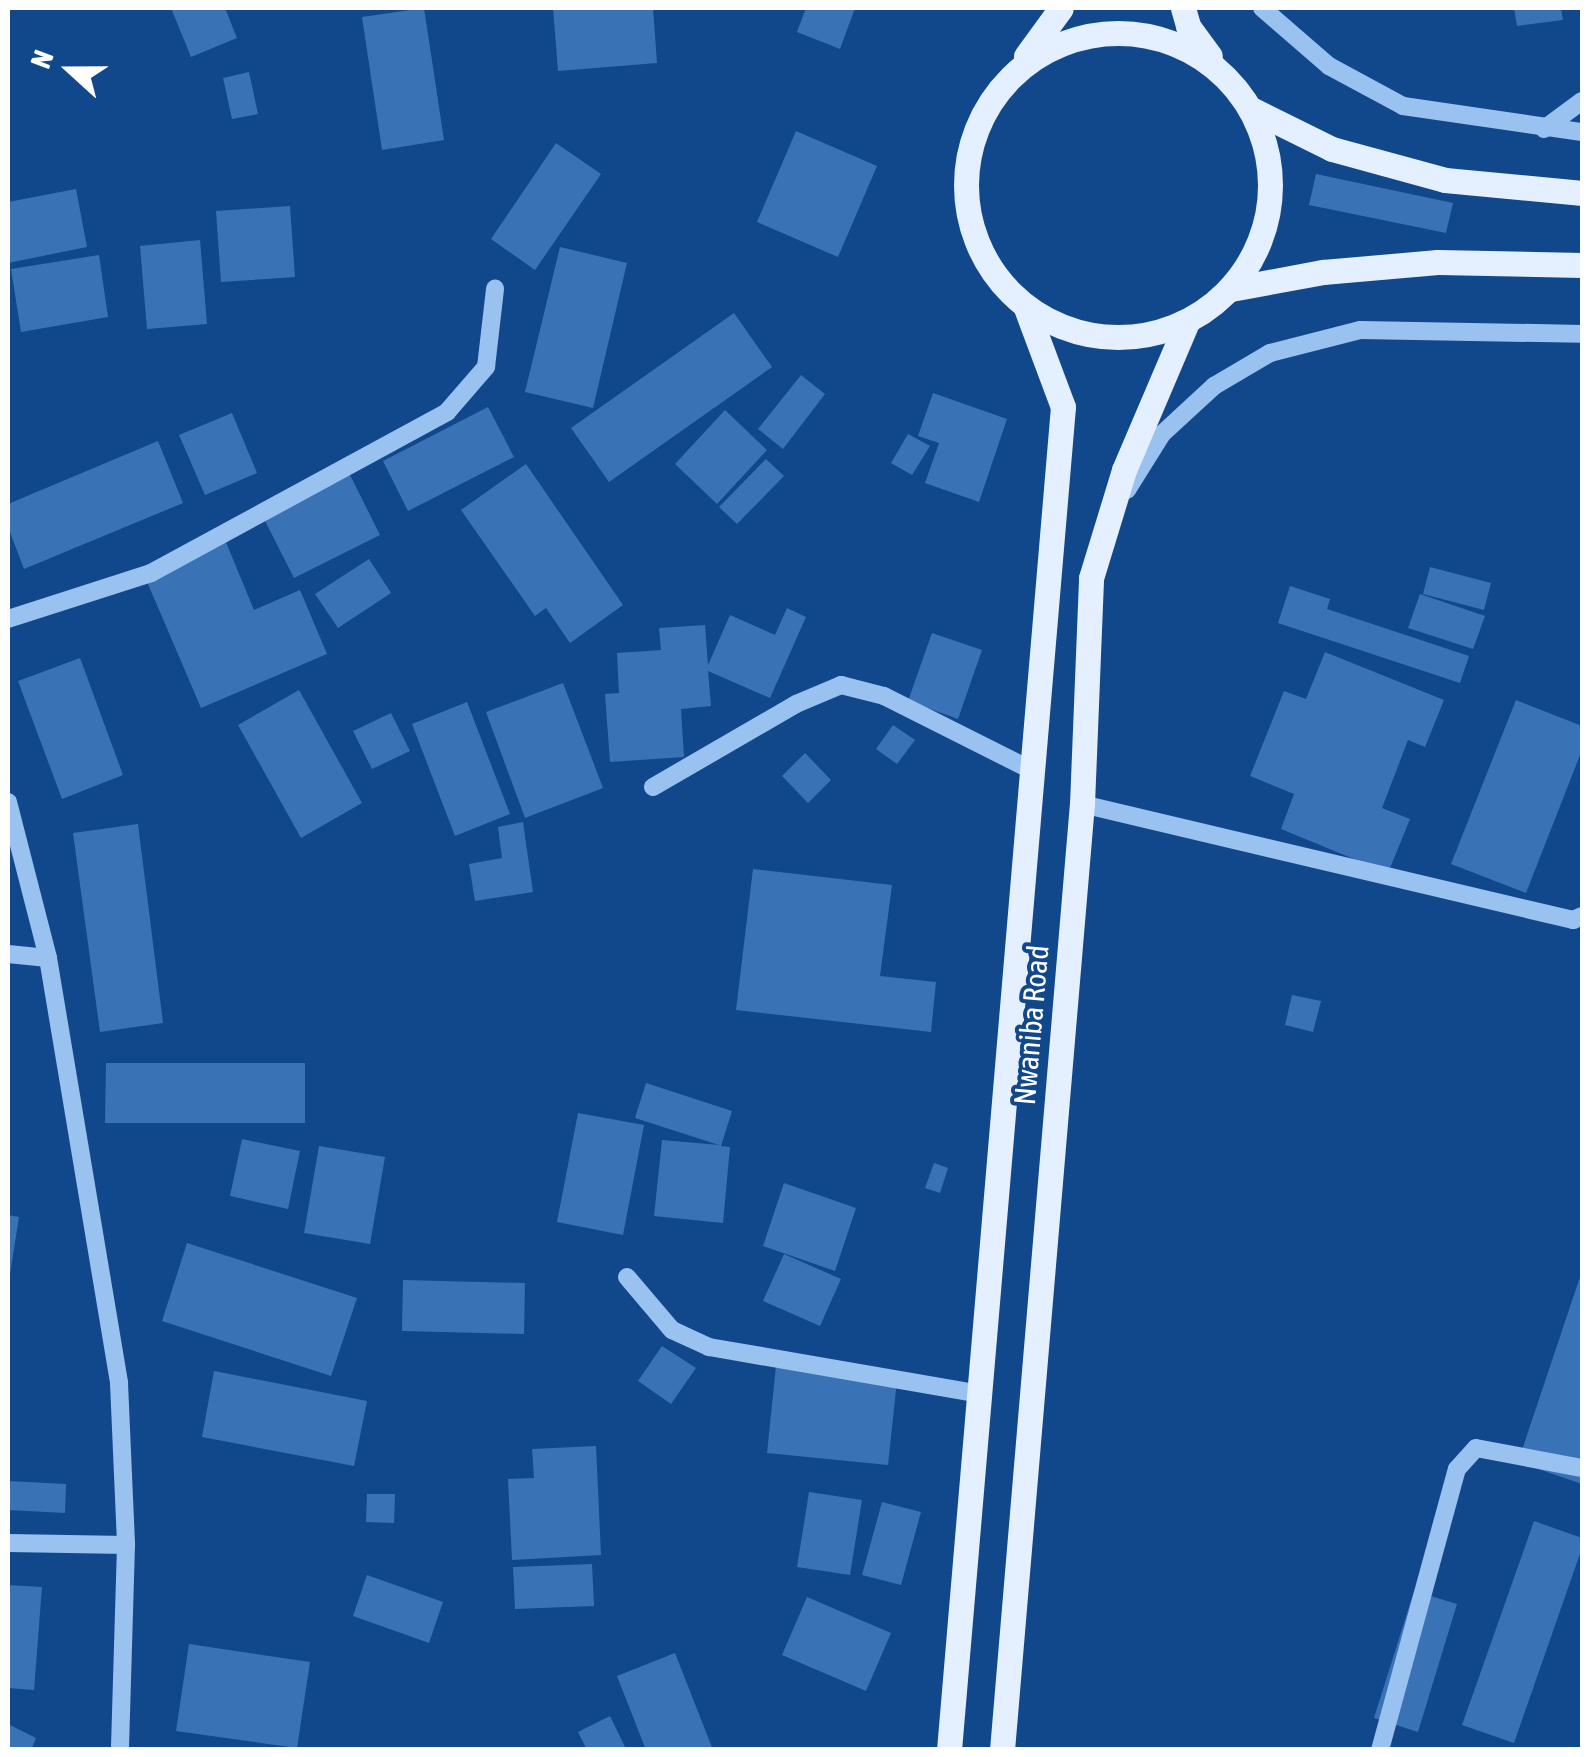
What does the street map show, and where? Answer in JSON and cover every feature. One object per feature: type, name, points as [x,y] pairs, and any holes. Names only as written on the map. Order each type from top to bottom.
[{"type":"main road","points":[[1061,8],[979,122],[966,171],[970,223],[991,271],[1026,308],[1063,329],[1104,338],[1146,336],[1187,322],[1231,288],[1258,248],[1270,202],[1268,154],[1251,108],[1188,26],[1183,8]]},
{"type":"main road","points":[[1008,78],[1061,45],[1090,34],[1138,32],[1183,46],[1222,72]]},
{"type":"main road","points":[[1251,108],[1332,149],[1445,180],[1582,193]]},
{"type":"main road","points":[[1231,288],[1323,272],[1438,262],[1582,265]]},
{"type":"main road","points":[[949,1750],[1063,407],[1026,308]]},
{"type":"main road","name":"Nwaniba Road","points":[[1002,1750],[1082,804],[1090,578],[1124,470],[1187,322]]},
{"type":"street","points":[[1262,8],[1329,66],[1403,106],[1582,132]]},
{"type":"street","points":[[1544,129],[1582,101]]},
{"type":"street","points":[[8,619],[150,572],[447,412],[486,366],[495,289]]},
{"type":"street","points":[[1090,578],[1130,482],[1162,434],[1214,386],[1270,352],[1360,330],[1582,334]]},
{"type":"street","points":[[653,787],[796,704],[842,685],[884,696],[1033,771]]},
{"type":"street","points":[[8,802],[48,958],[119,1383],[126,1544],[120,1750]]},
{"type":"street","points":[[1082,804],[1573,920],[1582,916]]},
{"type":"street","points":[[8,954],[48,958]]},
{"type":"street","points":[[628,1277],[672,1330],[709,1347],[980,1394]]},
{"type":"street","points":[[1380,1750],[1457,1469],[1476,1448],[1582,1468]]},
{"type":"street","points":[[8,1543],[126,1544]]},
{"type":"building","points":[[171,8],[225,8],[237,38],[191,57]]},
{"type":"building","points":[[424,8],[444,140],[382,150],[362,17]]},
{"type":"building","points":[[553,8],[653,8],[657,63],[558,71]]},
{"type":"building","points":[[806,8],[855,8],[840,49],[797,32]]},
{"type":"building","points":[[1514,8],[1561,8],[1563,20],[1517,26]]},
{"type":"building","points":[[249,72],[258,114],[232,119],[223,78]]},
{"type":"building","points":[[796,131],[877,166],[838,257],[757,222]]},
{"type":"building","points":[[556,143],[601,174],[535,270],[491,239]]},
{"type":"building","points":[[1316,174],[1453,203],[1446,233],[1309,205]]},
{"type":"building","points":[[76,189],[87,247],[8,263],[8,202]]},
{"type":"building","points":[[290,206],[295,277],[221,282],[216,211]]},
{"type":"building","points":[[200,240],[207,324],[147,329],[140,246]]},
{"type":"building","points":[[560,247],[627,263],[593,408],[525,392]]},
{"type":"building","points":[[99,255],[108,317],[21,332],[11,269]]},
{"type":"building","points":[[734,313],[772,367],[609,482],[571,428]]},
{"type":"building","points":[[801,375],[825,394],[783,449],[758,429]]},
{"type":"building","points":[[933,393],[1007,419],[979,502],[925,483],[939,443],[918,436]]},
{"type":"building","points":[[488,407],[514,457],[408,511],[383,461]]},
{"type":"building","points":[[725,410],[767,450],[717,504],[675,464]]},
{"type":"building","points":[[232,413],[257,473],[205,495],[179,435]]},
{"type":"building","points":[[908,434],[930,446],[912,475],[891,463]]},
{"type":"building","points":[[158,441],[183,503],[24,569],[8,527],[8,504]]},
{"type":"building","points":[[766,459],[784,476],[737,524],[719,507]]},
{"type":"building","points":[[526,464],[623,605],[570,643],[546,608],[535,616],[461,510]]},
{"type":"building","points":[[349,473],[380,535],[294,578],[263,517]]},
{"type":"building","points":[[223,535],[254,610],[300,590],[327,654],[201,708],[142,570]]},
{"type":"building","points":[[369,559],[391,593],[338,628],[315,594]]},
{"type":"building","points":[[1430,567],[1491,583],[1484,610],[1423,594]]},
{"type":"building","points":[[1290,586],[1330,599],[1327,609],[1469,656],[1460,683],[1278,623]]},
{"type":"building","points":[[1420,594],[1485,616],[1473,649],[1408,628]]},
{"type":"building","points":[[787,608],[806,617],[770,698],[708,671],[711,706],[681,709],[684,757],[610,762],[605,694],[619,693],[617,653],[661,650],[659,628],[705,625],[708,665],[730,615],[775,635]]},
{"type":"building","points":[[932,633],[982,650],[958,719],[908,701]]},
{"type":"building","points":[[1325,652],[1444,700],[1425,747],[1408,740],[1382,808],[1410,819],[1388,873],[1281,829],[1294,794],[1250,776],[1284,691],[1306,699]]},
{"type":"building","points":[[80,658],[123,775],[62,799],[18,681]]},
{"type":"building","points":[[563,683],[603,788],[525,818],[486,712]]},
{"type":"building","points":[[299,690],[362,803],[301,838],[238,725]]},
{"type":"building","points":[[1516,700],[1582,726],[1582,750],[1526,893],[1451,864]]},
{"type":"building","points":[[467,702],[510,814],[455,836],[412,724]]},
{"type":"building","points":[[391,713],[410,751],[372,769],[353,731]]},
{"type":"building","points":[[893,725],[915,740],[897,764],[876,749]]},
{"type":"building","points":[[805,753],[831,780],[808,803],[782,776]]},
{"type":"building","points":[[523,822],[533,892],[475,901],[469,864],[502,858],[498,827]]},
{"type":"building","points":[[138,824],[163,1023],[100,1032],[73,833]]},
{"type":"building","points":[[753,869],[892,885],[880,976],[936,982],[931,1032],[736,1010]]},
{"type":"building","points":[[1292,995],[1321,1001],[1313,1032],[1285,1025]]},
{"type":"building","points":[[106,1063],[305,1063],[305,1123],[105,1123]]},
{"type":"building","points":[[646,1083],[732,1111],[721,1146],[730,1147],[723,1223],[654,1216],[662,1140],[719,1145],[635,1118]]},
{"type":"building","points":[[578,1113],[644,1125],[623,1235],[557,1222]]},
{"type":"building","points":[[242,1139],[300,1151],[288,1209],[230,1196]]},
{"type":"building","points":[[319,1146],[385,1157],[370,1244],[304,1233]]},
{"type":"building","points":[[934,1163],[948,1168],[940,1193],[925,1188]]},
{"type":"building","points":[[784,1183],[856,1208],[835,1271],[763,1246]]},
{"type":"building","points":[[8,1215],[19,1217],[10,1274],[8,1274]]},
{"type":"building","points":[[187,1243],[357,1298],[331,1376],[162,1321]]},
{"type":"building","points":[[784,1254],[841,1279],[820,1326],[763,1301]]},
{"type":"building","points":[[1582,1271],[1582,1484],[1518,1462]]},
{"type":"building","points":[[403,1280],[525,1283],[524,1334],[402,1331]]},
{"type":"building","points":[[662,1346],[696,1368],[671,1404],[638,1381]]},
{"type":"building","points":[[776,1366],[897,1380],[888,1465],[767,1453]]},
{"type":"building","points":[[214,1371],[367,1401],[354,1466],[202,1437]]},
{"type":"building","points":[[596,1446],[601,1555],[512,1560],[508,1479],[534,1478],[532,1449]]},
{"type":"building","points":[[8,1481],[66,1484],[65,1513],[8,1510]]},
{"type":"building","points":[[809,1492],[862,1500],[850,1575],[797,1567]]},
{"type":"building","points":[[367,1494],[395,1494],[394,1523],[366,1522]]},
{"type":"building","points":[[882,1502],[921,1512],[901,1585],[862,1575]]},
{"type":"building","points":[[1534,1521],[1582,1538],[1582,1548],[1514,1743],[1462,1725]]},
{"type":"building","points":[[592,1564],[594,1606],[515,1609],[513,1567]]},
{"type":"building","points":[[367,1575],[443,1602],[429,1643],[353,1616]]},
{"type":"building","points":[[8,1585],[42,1587],[34,1690],[8,1688]]},
{"type":"building","points":[[1414,1591],[1457,1604],[1418,1732],[1374,1718]]},
{"type":"building","points":[[807,1597],[891,1633],[866,1691],[782,1655]]},
{"type":"building","points":[[189,1644],[310,1662],[297,1748],[176,1731]]},
{"type":"building","points":[[675,1653],[713,1750],[646,1750],[617,1676]]},
{"type":"building","points":[[610,1716],[626,1749],[587,1750],[578,1732]]},
{"type":"building","points":[[8,1724],[36,1738],[31,1750],[8,1750]]}]
